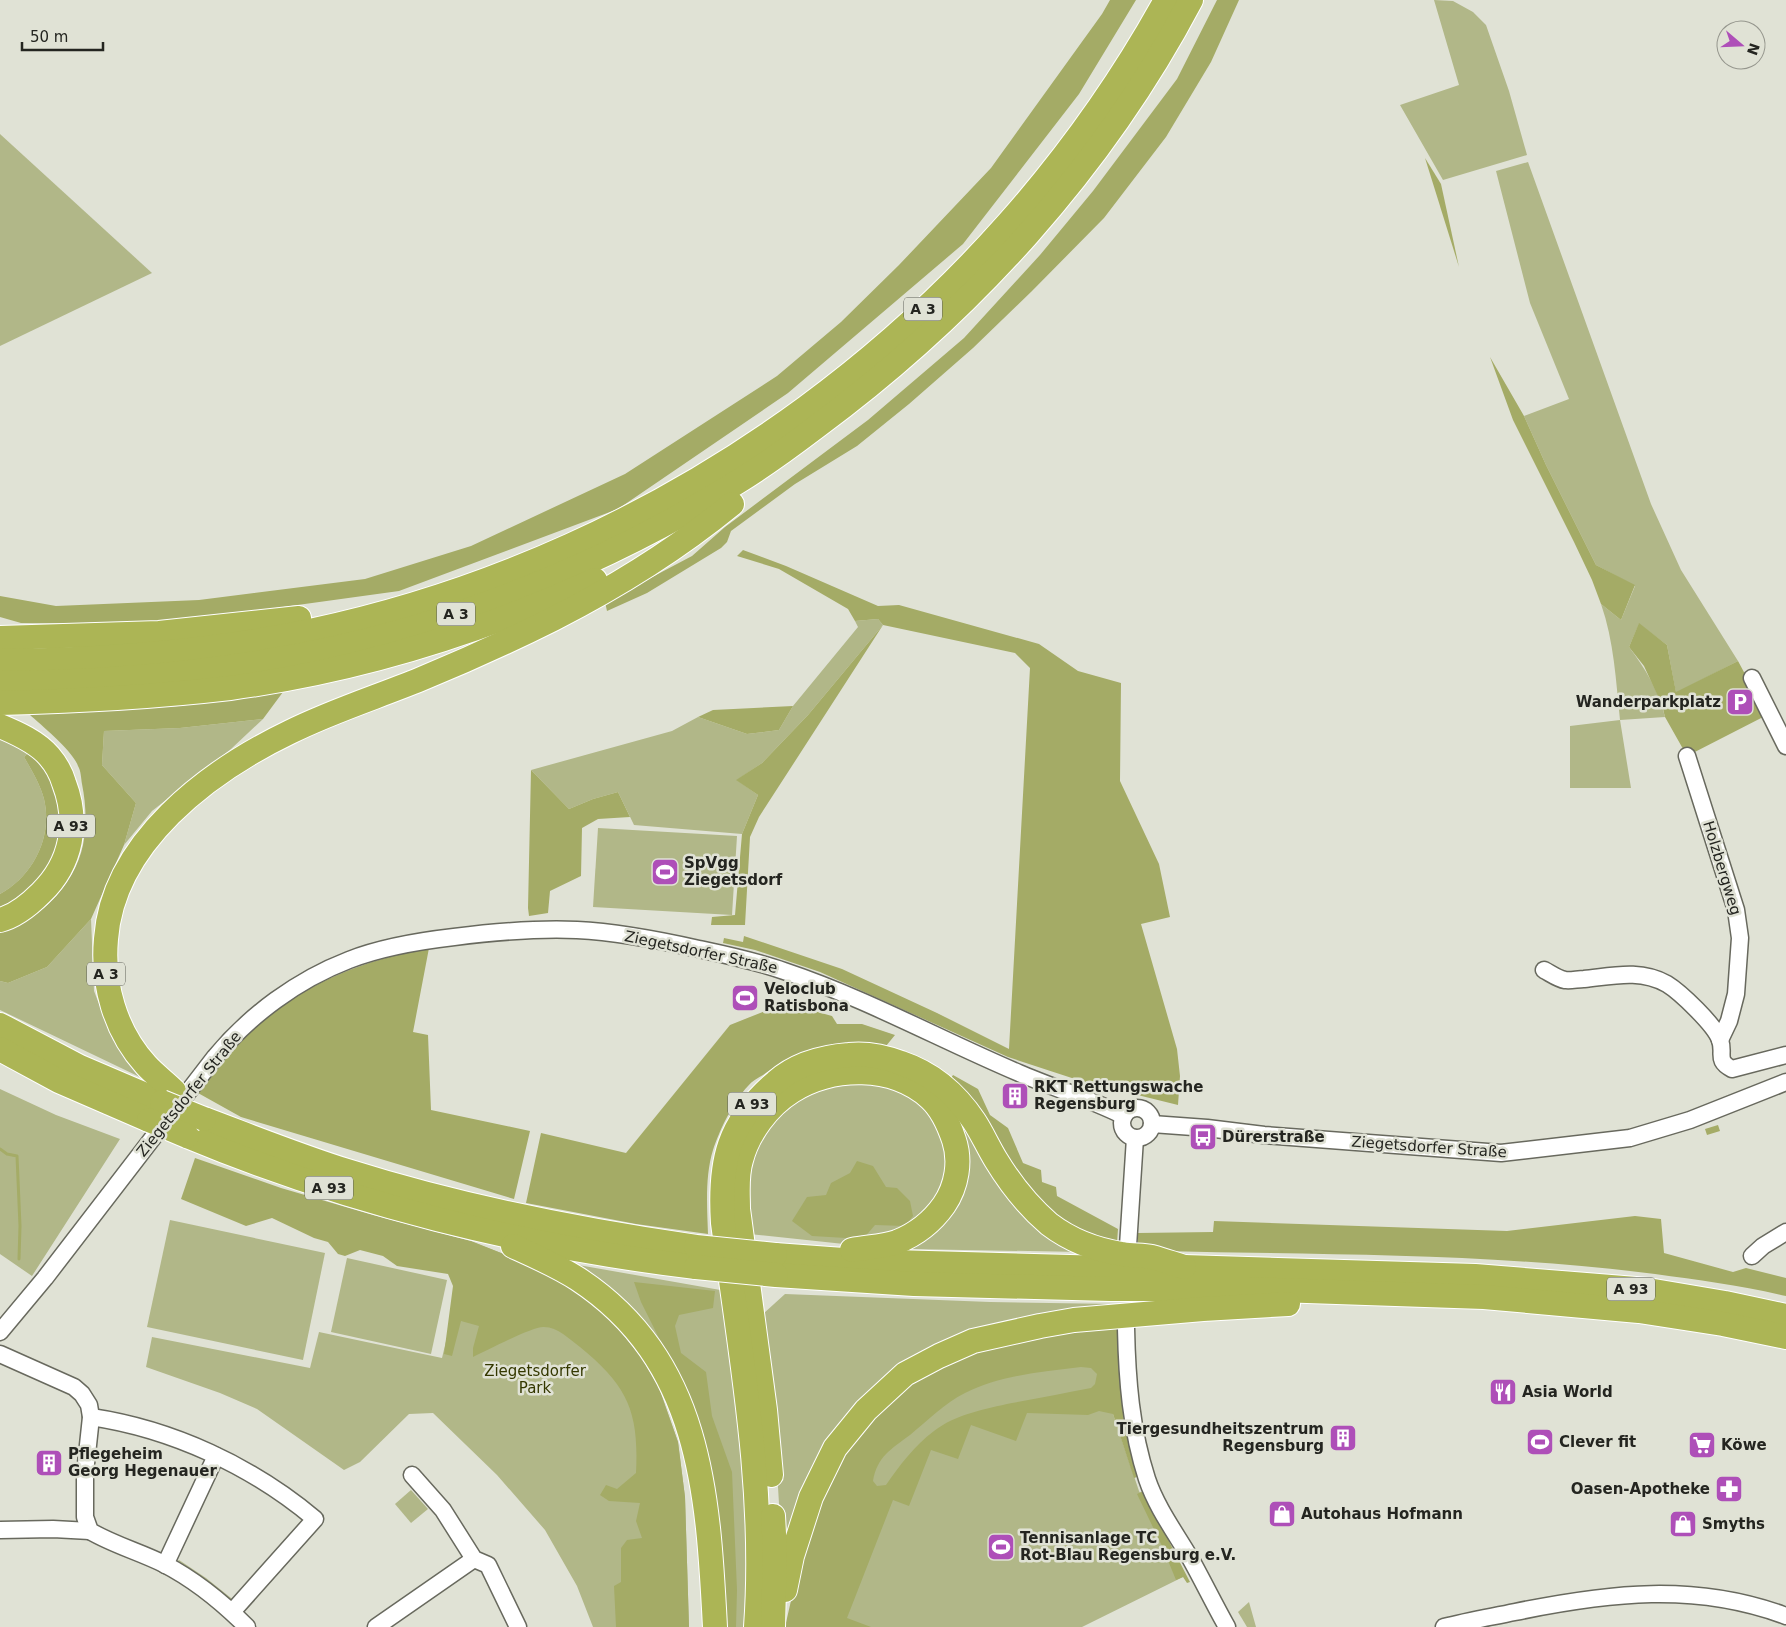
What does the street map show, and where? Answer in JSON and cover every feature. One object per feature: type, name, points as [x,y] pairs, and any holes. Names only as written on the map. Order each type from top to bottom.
[{"type":"highway","name":"A 3","points":[[0,661],[111,657],[200,648],[270,638],[380,614],[480,582],[539,559],[626,520],[682,489],[762,440],[841,382],[879,351],[978,258],[1045,181],[1098,110],[1166,0]]},
{"type":"highway","name":"A 3","points":[[0,683],[143,677],[240,665],[348,645],[414,628],[530,587],[639,538],[684,514],[741,480],[860,394],[934,332],[975,291],[1021,242],[1060,196],[1116,121],[1148,74],[1191,0]]},
{"type":"highway","name":"A 3","points":[[0,703],[115,699],[164,695],[272,681],[370,660],[450,638],[498,621],[618,570],[732,504],[813,447],[825,436],[860,394]]},
{"type":"highway","name":"A 3","points":[[204,1119],[162,1104],[145,1064],[124,1032],[113,1007],[106,980],[104,953],[112,902],[121,878],[144,843],[200,788],[226,768],[261,747],[291,731],[421,679],[554,618],[658,558],[698,532],[732,504]]},
{"type":"highway","points":[[0,638],[159,633],[341,613],[380,614]]},
{"type":"highway","points":[[0,628],[42,637]]},
{"type":"highway","name":"A 93","points":[[0,726],[33,743],[49,756],[60,771],[70,798],[72,820],[70,841],[65,859],[52,882],[28,905],[8,918],[0,920]]},
{"type":"highway","name":"A 93","points":[[0,1025],[80,1067],[162,1104],[187,1136],[284,1173],[345,1193],[474,1228],[638,1260],[696,1257],[782,1262],[877,1262],[1106,1268],[1184,1267],[1416,1273],[1590,1284],[1648,1290],[1715,1301],[1786,1316]]},
{"type":"highway","name":"A 93","points":[[0,1049],[59,1081],[162,1104]]},
{"type":"highway","name":"A 93","points":[[756,1627],[759,1571],[756,1480],[721,1198],[724,1162],[738,1126],[746,1111],[781,1077],[804,1065],[820,1060],[855,1054],[882,1057],[907,1064],[922,1071],[955,1097],[974,1121],[996,1161],[1020,1194],[1050,1224],[1084,1244],[1122,1254],[1150,1257],[1184,1267]]},
{"type":"highway","name":"A 93","points":[[773,1627],[775,1551],[772,1478],[765,1410],[738,1209],[738,1181],[741,1160],[750,1137],[764,1116],[783,1097],[803,1084],[821,1077],[845,1072],[873,1073],[893,1077],[914,1087],[930,1098],[943,1114],[951,1129],[957,1148],[958,1162],[955,1182],[948,1198],[935,1217],[919,1230],[897,1242],[880,1247],[845,1251],[809,1247],[782,1262]]},
{"type":"highway","name":"A 93","points":[[204,1119],[348,1172],[441,1198],[544,1221],[641,1239],[696,1257]]},
{"type":"highway","name":"A 93","points":[[474,1228],[578,1279],[625,1318],[648,1346],[666,1374],[683,1408],[698,1461],[710,1553],[715,1627]]},
{"type":"highway","name":"A 93","points":[[782,1262],[914,1284],[1110,1289],[1247,1289],[1484,1297],[1639,1311],[1723,1324],[1786,1337]]},
{"type":"highway","points":[[778,1627],[792,1556],[811,1497],[835,1448],[866,1410],[904,1374],[973,1341],[1074,1320],[1203,1309],[1334,1302],[1384,1302],[1418,1294]]},
{"type":"street","points":[[1752,678],[1786,746]]},
{"type":"street","name":"Holzbergweg","points":[[1687,756],[1736,910],[1740,938],[1736,994],[1729,1021],[1720,1040]]},
{"type":"street","name":"Ziegetsdorfer Straße","points":[[0,1332],[45,1278],[215,1057],[246,1024],[287,992],[348,960],[430,940],[483,934],[576,930],[621,934],[667,942],[767,965],[848,996],[1019,1073],[1124,1116]]},
{"type":"street","points":[[1544,970],[1565,980],[1628,973],[1647,976],[1667,984],[1692,1005],[1712,1028],[1720,1040],[1721,1058],[1725,1065],[1732,1069],[1786,1054]]},
{"type":"street","name":"Ziegetsdorfer Straße","points":[[1152,1124],[1274,1136],[1501,1154],[1630,1138],[1690,1120],[1786,1082]]},
{"type":"street","points":[[1139,1108],[1149,1114],[1152,1124],[1146,1135],[1135,1138],[1125,1132],[1122,1127],[1124,1116],[1128,1111],[1139,1108]]},
{"type":"street","points":[[1128,1246],[1135,1138]]},
{"type":"street","points":[[1752,1256],[1763,1246],[1786,1232]]},
{"type":"street","points":[[1126,1328],[1127,1375],[1130,1400],[1136,1437],[1147,1480],[1158,1504],[1227,1627]]},
{"type":"street","points":[[0,1354],[74,1387],[82,1394],[89,1405],[91,1417],[86,1472],[85,1517],[90,1531]]},
{"type":"street","points":[[91,1417],[132,1424],[184,1442],[216,1456],[248,1472],[289,1498],[315,1519],[232,1612]]},
{"type":"street","points":[[165,1565],[216,1456]]},
{"type":"street","points":[[412,1475],[443,1510],[474,1559],[488,1565],[518,1627]]},
{"type":"street","points":[[0,1530],[53,1528],[90,1531],[104,1539],[165,1565],[191,1580],[232,1612],[247,1627]]},
{"type":"street","points":[[376,1627],[474,1559]]},
{"type":"street","points":[[1448,1626],[1588,1599],[1666,1594],[1702,1595],[1756,1606],[1786,1616]]},
{"type":"green space","points":[[1434,0],[1453,1],[1473,12],[1486,25],[1509,91],[1527,155],[1443,180],[1400,105],[1459,85]]},
{"type":"green space","points":[[0,134],[152,273],[0,346]]},
{"type":"green space","points":[[1528,162],[1651,504],[1681,570],[1738,661],[1676,693],[1667,645],[1639,624],[1629,647],[1651,680],[1665,717],[1620,720],[1612,647],[1601,604],[1621,620],[1635,586],[1596,565],[1546,465],[1524,416],[1569,399],[1530,303],[1496,171]]},
{"type":"green space","points":[[878,619],[883,625],[808,715],[762,763],[737,780],[758,795],[742,834],[634,825],[618,792],[593,799],[569,809],[531,770],[672,731],[698,717],[747,734],[779,730],[793,706],[858,627],[855,621]]},
{"type":"green space","points":[[263,719],[231,749],[152,811],[124,845],[136,803],[102,765],[104,731],[180,728]]},
{"type":"green space","points":[[1620,720],[1631,788],[1570,788],[1570,726]]},
{"type":"green space","points":[[0,735],[29,752],[24,757],[36,778],[44,799],[46,827],[38,854],[31,866],[22,877],[0,894]]},
{"type":"green space","name":"SpVgg Ziegetsdorf","points":[[598,828],[737,836],[732,915],[593,907]]},
{"type":"green space","points":[[91,919],[94,991],[113,1040],[144,1079],[0,1010],[0,981],[8,983],[47,967]]},
{"type":"green space","points":[[923,1080],[1082,1252],[908,1249],[959,1196]]},
{"type":"green space","points":[[884,1083],[928,1107],[950,1147],[944,1194],[906,1232],[844,1244],[749,1234],[748,1169],[769,1122],[818,1086]]},
{"type":"green space","points":[[0,1089],[56,1115],[120,1139],[32,1276],[0,1254]]},
{"type":"green space","points":[[170,1220],[325,1253],[303,1360],[147,1327]]},
{"type":"green space","name":"Ziegetsdorfer Park","points":[[470,1241],[519,1260],[641,1357],[659,1388],[678,1442],[685,1497],[689,1627],[593,1627],[577,1586],[545,1530],[497,1475],[433,1413],[409,1414],[360,1462],[344,1470],[257,1409],[220,1393],[146,1367],[152,1337],[310,1368],[319,1332],[442,1358]]},
{"type":"green space","points":[[347,1258],[447,1280],[431,1354],[331,1332]]},
{"type":"green space","points":[[567,1263],[726,1291],[746,1441],[750,1627],[720,1627],[697,1425]]},
{"type":"green space","points":[[785,1294],[990,1302],[1116,1304],[1116,1309],[1019,1323],[782,1554],[774,1420],[763,1314]]},
{"type":"green space","points":[[1120,1326],[1125,1412],[1113,1414],[1139,1491],[1184,1574],[1183,1577],[1082,1627],[785,1627],[860,1426]]},
{"type":"green space","points":[[411,1490],[428,1509],[411,1523],[395,1504]]},
{"type":"green space","points":[[179,1560],[206,1578],[236,1602],[230,1605],[173,1565]]},
{"type":"green space","points":[[1249,1602],[1256,1627],[1247,1627],[1238,1612]]},
{"type":"shaded area","points":[[1110,0],[1136,0],[1079,94],[963,244],[788,393],[618,509],[399,591],[160,624],[21,623],[0,617],[0,596],[56,606],[199,600],[365,579],[471,546],[625,474],[777,376],[841,322],[899,265],[991,168],[1102,14]]},
{"type":"shaded area","points":[[1217,0],[1239,0],[1211,62],[1166,137],[1104,218],[1032,291],[973,348],[857,446],[795,484],[731,531],[727,542],[721,548],[647,593],[607,611],[605,602],[692,556],[725,527],[868,420],[964,338],[1040,255],[1093,191],[1177,79]]},
{"type":"shaded area","points":[[1425,158],[1441,184],[1459,267]]},
{"type":"shaded area","points":[[1490,357],[1524,416],[1546,465],[1596,565],[1635,585],[1621,620],[1601,604],[1574,542],[1513,420]]},
{"type":"shaded area","points":[[743,550],[786,566],[878,606],[899,605],[1039,644],[1078,671],[1121,683],[1120,781],[1159,864],[1170,917],[1141,924],[1177,1049],[1180,1076],[1178,1105],[1081,1081],[1008,1057],[820,972],[755,950],[723,943],[724,938],[743,942],[744,936],[842,969],[1009,1049],[1030,668],[1015,653],[883,625],[878,619],[855,621],[848,609],[779,569],[737,556]]},
{"type":"shaded area","points":[[1639,623],[1667,645],[1676,692],[1738,661],[1767,715],[1687,756],[1665,717],[1662,705],[1644,666],[1629,647]]},
{"type":"shaded area","points":[[883,625],[759,817],[750,837],[745,925],[711,925],[712,917],[735,915],[742,834],[758,795],[736,780],[762,763],[808,715]]},
{"type":"shaded area","points":[[283,692],[263,719],[180,728],[104,731],[102,765],[136,803],[124,845],[91,919],[47,967],[8,983],[0,981],[0,931],[28,919],[41,910],[64,887],[79,860],[84,837],[85,807],[79,768],[70,753],[29,714],[179,706]]},
{"type":"shaded area","points":[[793,706],[779,730],[747,734],[698,717],[713,710]]},
{"type":"shaded area","points":[[29,752],[46,769],[60,799],[60,840],[45,873],[19,898],[0,907],[0,894],[22,877],[38,854],[46,827],[44,799],[36,778],[24,757]]},
{"type":"shaded area","points":[[531,770],[569,809],[593,799],[618,792],[630,817],[598,819],[582,828],[581,876],[550,891],[548,913],[529,916],[528,908]]},
{"type":"shaded area","points":[[429,948],[413,1032],[428,1035],[431,1110],[530,1131],[514,1199],[241,1117],[198,1093],[221,1063],[245,1037],[298,996],[327,980],[358,967],[392,956]]},
{"type":"shaded area","points":[[785,1003],[832,1016],[837,1024],[862,1024],[895,1035],[886,1046],[853,1043],[837,1044],[807,1051],[777,1065],[755,1080],[742,1092],[719,1133],[710,1160],[707,1202],[708,1234],[636,1224],[526,1203],[541,1133],[626,1153],[730,1025]]},
{"type":"shaded area","points":[[953,1075],[978,1089],[990,1115],[1008,1128],[1023,1163],[1041,1170],[1042,1182],[1056,1187],[1057,1196],[1118,1229],[1117,1243],[1099,1239],[1064,1222],[1033,1194],[951,1078]]},
{"type":"shaded area","points":[[1718,1125],[1720,1131],[1707,1135],[1705,1129]]},
{"type":"shaded area","points":[[195,1158],[281,1188],[471,1241],[552,1275],[600,1310],[641,1357],[659,1388],[678,1442],[685,1497],[689,1627],[616,1627],[614,1586],[621,1582],[621,1548],[627,1540],[642,1538],[636,1521],[640,1503],[609,1501],[600,1495],[606,1485],[617,1489],[636,1473],[635,1433],[627,1402],[620,1388],[596,1361],[563,1334],[554,1329],[544,1327],[520,1334],[473,1357],[473,1348],[479,1326],[461,1321],[452,1356],[444,1354],[453,1286],[448,1274],[397,1266],[383,1256],[360,1250],[345,1256],[338,1254],[328,1242],[314,1238],[272,1218],[246,1226],[181,1199]]},
{"type":"shaded area","points":[[857,1161],[873,1166],[886,1187],[897,1188],[910,1201],[913,1216],[905,1226],[875,1225],[863,1239],[812,1236],[792,1221],[807,1197],[826,1195],[831,1183],[850,1173]]},
{"type":"shaded area","points":[[1635,1216],[1661,1219],[1664,1253],[1733,1272],[1746,1268],[1786,1278],[1786,1296],[1737,1286],[1655,1274],[1532,1262],[1409,1256],[1163,1251],[1138,1248],[1138,1233],[1213,1232],[1214,1221],[1507,1231]]},
{"type":"shaded area","points":[[634,1282],[715,1291],[713,1308],[679,1315],[675,1326],[681,1353],[706,1372],[712,1416],[732,1472],[737,1590],[736,1627],[720,1627],[671,1362],[641,1302]]},
{"type":"shaded area","points":[[1118,1326],[1119,1370],[1124,1421],[1137,1477],[1134,1478],[1113,1414],[1099,1411],[1088,1415],[1027,1413],[1016,1441],[971,1425],[958,1459],[931,1450],[909,1506],[893,1500],[847,1618],[871,1627],[785,1627],[805,1539],[840,1453],[909,1381],[947,1360],[1008,1340]],"holes":[[[1081,1367],[1091,1368],[1097,1374],[1095,1384],[1091,1388],[1012,1403],[971,1413],[952,1420],[934,1431],[920,1443],[886,1485],[877,1486],[873,1481],[881,1460],[891,1449],[943,1407],[965,1393],[993,1382],[1021,1375]]]},
{"type":"shaded area","points":[[1143,1491],[1190,1582],[1187,1583],[1183,1577],[1176,1580],[1137,1494]]},
{"type":"waterway","points":[[0,1149],[7,1154],[17,1156],[20,1226],[19,1259]]},
{"type":"place","name":"Wanderparkplatz","points":[[1740,702]]},
{"type":"place","name":"SpVgg Ziegetsdorf","points":[[665,872]]},
{"type":"place","name":"Veloclub Ratisbona","points":[[745,998]]},
{"type":"place","name":"RKT Rettungswache Regensburg","points":[[1015,1096]]},
{"type":"place","name":"Dürerstraße","points":[[1203,1137]]},
{"type":"place","name":"Asia World","points":[[1503,1392]]},
{"type":"place","name":"Tiergesundheitszentrum Regensburg","points":[[1343,1438]]},
{"type":"place","name":"Clever fit","points":[[1540,1442]]},
{"type":"place","name":"Köwe","points":[[1702,1445]]},
{"type":"place","name":"Pflegeheim Georg Hegenauer","points":[[49,1463]]},
{"type":"place","name":"Oasen-Apotheke","points":[[1729,1489]]},
{"type":"place","name":"Autohaus Hofmann","points":[[1282,1514]]},
{"type":"place","name":"Smyths","points":[[1683,1524]]},
{"type":"place","name":"Tennisanlage TC Rot-Blau Regensburg e.V.","points":[[1001,1547]]}]
